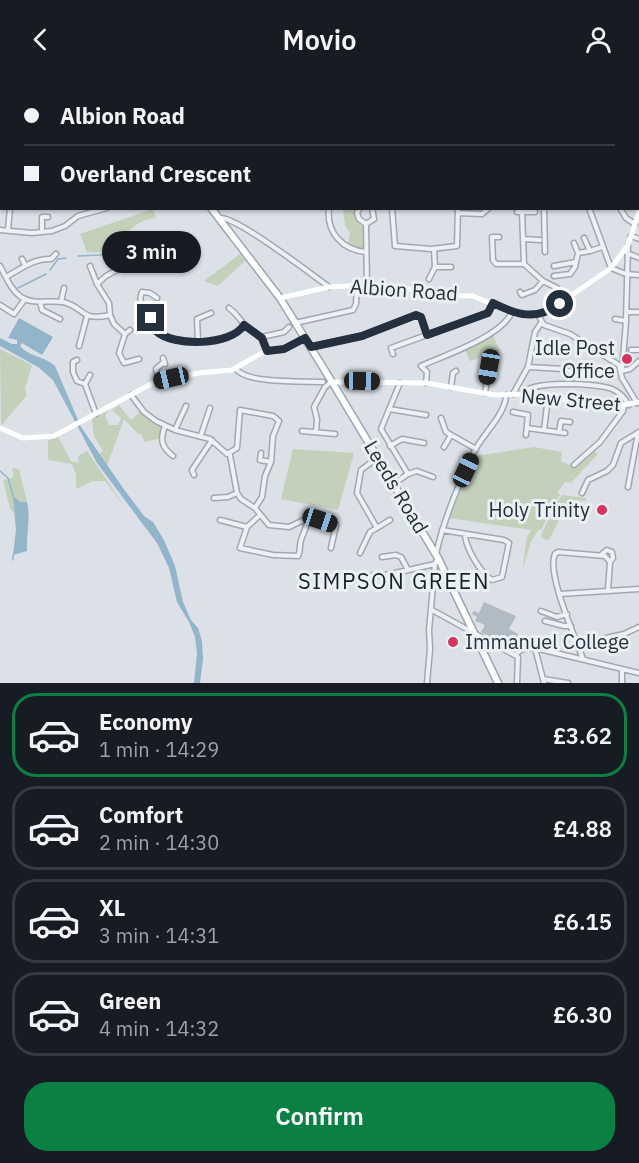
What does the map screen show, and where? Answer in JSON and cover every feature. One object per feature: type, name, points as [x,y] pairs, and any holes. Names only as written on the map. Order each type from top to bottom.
[{"type":"main road","name":"Leeds Road","points":[[212,210],[280,298],[378,457],[437,558],[498,683]]},
{"type":"street","points":[[8,230],[10,210]]},
{"type":"street","points":[[0,230],[42,232],[65,226],[78,216],[100,210]]},
{"type":"street","points":[[329,210],[330,226],[338,239],[352,249],[366,252]]},
{"type":"street","points":[[359,210],[358,219],[366,224]]},
{"type":"street","points":[[366,224],[374,219],[372,210]]},
{"type":"street","points":[[392,210],[395,246],[434,249],[457,246],[458,211],[482,214],[487,210]]},
{"type":"street","points":[[544,210],[545,252]]},
{"type":"street","points":[[590,210],[611,268],[626,274],[639,275]]},
{"type":"street","points":[[621,210],[626,218],[635,224]]},
{"type":"street","points":[[524,264],[519,212],[534,212]]},
{"type":"street","points":[[639,212],[627,253],[627,312],[622,372],[622,378],[638,403],[639,410]]},
{"type":"street","points":[[42,232],[42,217],[48,217]]},
{"type":"street","name":"Albion Road","points":[[217,218],[226,217],[244,228],[329,287]]},
{"type":"street","points":[[366,224],[367,285]]},
{"type":"street","points":[[631,236],[639,239]]},
{"type":"street","points":[[499,237],[492,237],[496,264],[524,264],[543,281],[557,288],[565,300]]},
{"type":"street","points":[[584,238],[584,245],[590,251]]},
{"type":"street","points":[[523,239],[540,240]]},
{"type":"street","points":[[554,276],[570,274],[578,253],[574,243]]},
{"type":"street","points":[[622,372],[618,365],[570,334],[542,323],[538,315],[565,300],[611,268],[628,245]]},
{"type":"street","points":[[578,253],[602,247]]},
{"type":"street","points":[[429,279],[435,267],[434,249]]},
{"type":"street","points":[[627,253],[639,258]]},
{"type":"street","points":[[6,277],[40,258],[51,259],[56,254]]},
{"type":"street","points":[[22,259],[25,265]]},
{"type":"street","points":[[554,266],[576,262]]},
{"type":"street","points":[[0,266],[14,290],[25,299],[61,302],[95,318],[110,315]]},
{"type":"street","points":[[90,266],[97,284],[109,303],[110,315],[114,324],[124,334]]},
{"type":"street","points":[[97,284],[122,267]]},
{"type":"street","points":[[435,267],[451,267]]},
{"type":"street","points":[[521,295],[535,290],[543,281]]},
{"type":"street","points":[[295,322],[353,310],[356,304],[357,285]]},
{"type":"street","name":"Albion Road","points":[[280,298],[329,287],[367,285],[404,288],[442,295],[473,296],[512,312],[528,316],[538,315]]},
{"type":"street","points":[[61,302],[64,288]]},
{"type":"street","points":[[157,298],[141,290],[141,303],[151,318],[153,327],[159,333],[171,334],[187,342],[222,340],[235,334],[244,325]]},
{"type":"street","points":[[0,305],[14,314],[25,299]]},
{"type":"street","points":[[40,302],[42,310],[60,319]]},
{"type":"street","points":[[393,354],[391,348],[488,313],[493,303]]},
{"type":"street","points":[[230,308],[236,312],[244,325],[262,338],[267,351]]},
{"type":"street","points":[[426,383],[427,372],[421,366],[494,332],[506,323],[512,312]]},
{"type":"street","points":[[627,312],[638,312]]},
{"type":"street","points":[[198,342],[197,319],[212,313]]},
{"type":"street","points":[[311,347],[362,336],[416,315],[421,317],[427,335]]},
{"type":"street","points":[[79,346],[87,316]]},
{"type":"street","points":[[615,319],[626,321]]},
{"type":"street","points":[[513,394],[528,367],[537,328],[542,323]]},
{"type":"street","points":[[262,338],[284,332],[289,327]]},
{"type":"street","points":[[130,330],[124,334],[119,353],[123,365],[134,364],[139,359]]},
{"type":"street","points":[[284,332],[286,338]]},
{"type":"street","points":[[0,428],[15,436],[36,439],[54,436],[79,425],[159,381],[198,373],[226,372],[236,369],[267,351],[284,349],[305,338]]},
{"type":"street","points":[[631,350],[639,350]]},
{"type":"street","points":[[76,360],[73,362],[73,372],[77,381],[85,384]]},
{"type":"street","points":[[622,372],[630,369],[639,361]]},
{"type":"street","points":[[159,381],[156,369],[164,362]]},
{"type":"street","points":[[485,393],[489,367]]},
{"type":"street","points":[[528,367],[564,369],[571,372],[571,378]]},
{"type":"street","points":[[236,369],[244,376],[262,379],[321,383]]},
{"type":"street","points":[[453,371],[454,390]]},
{"type":"street","points":[[90,375],[85,384],[96,414]]},
{"type":"street","points":[[316,432],[317,418],[314,407],[325,387],[332,382]]},
{"type":"street","name":"New Street","points":[[332,382],[426,383],[454,390],[506,395],[521,394],[627,406],[638,403]]},
{"type":"street","points":[[400,382],[381,429],[408,474]]},
{"type":"street","points":[[521,394],[530,388],[547,385],[590,386],[615,391],[627,406],[600,442],[574,465]]},
{"type":"street","points":[[131,395],[144,412],[165,426],[212,440],[230,455],[237,493],[255,508],[269,525],[282,528],[308,518],[336,525],[331,548]]},
{"type":"street","points":[[427,683],[437,558],[442,530],[476,449],[504,408],[506,395]]},
{"type":"street","points":[[89,400],[96,396]]},
{"type":"street","points":[[544,430],[548,398]]},
{"type":"street","points":[[175,430],[186,406]]},
{"type":"street","points":[[201,436],[210,408]]},
{"type":"street","points":[[389,409],[426,415]]},
{"type":"street","points":[[230,455],[237,448],[240,410],[279,419],[273,436],[271,462],[265,476],[262,497],[255,508]]},
{"type":"street","points":[[516,411],[528,415],[526,435]]},
{"type":"street","points":[[441,418],[444,429],[476,449]]},
{"type":"street","points":[[527,428],[562,432],[561,421],[570,422]]},
{"type":"street","points":[[165,426],[161,438],[173,456]]},
{"type":"street","points":[[302,431],[335,434]]},
{"type":"street","points":[[628,487],[639,432]]},
{"type":"street","points":[[582,492],[588,480],[604,473],[613,465],[621,443],[639,432]]},
{"type":"street","points":[[444,447],[451,435]]},
{"type":"street","points":[[390,446],[402,439],[424,443]]},
{"type":"street","points":[[194,475],[192,470],[212,440]]},
{"type":"street","points":[[261,453],[260,460],[271,462]]},
{"type":"street","points":[[377,528],[357,493],[361,470],[378,457]]},
{"type":"street","points":[[393,484],[417,471],[433,477]]},
{"type":"street","points":[[214,498],[228,497],[237,493]]},
{"type":"street","points":[[260,515],[247,527],[240,548],[273,555],[298,556],[307,530],[308,518]]},
{"type":"street","points":[[220,520],[247,527]]},
{"type":"street","points":[[360,554],[370,532],[390,520]]},
{"type":"street","points":[[442,530],[504,540],[509,543],[504,573],[499,579],[492,580],[486,575],[467,543],[465,534]]},
{"type":"street","points":[[583,659],[555,582],[553,557],[558,552],[602,554],[610,562],[608,590]]},
{"type":"street","points":[[382,557],[401,556],[408,570]]},
{"type":"street","points":[[373,575],[386,575],[408,570],[437,558]]},
{"type":"street","points":[[560,594],[639,589]]},
{"type":"street","points":[[432,610],[515,655],[520,660],[517,683]]},
{"type":"street","points":[[541,611],[558,617],[567,614]]},
{"type":"street","points":[[545,621],[571,626]]},
{"type":"street","points":[[597,640],[624,634],[639,627]]},
{"type":"street","points":[[515,655],[522,649],[535,648],[639,673]]},
{"type":"street","points":[[535,648],[544,681],[568,683]]},
{"type":"street","points":[[622,669],[622,683]]},
{"type":"green space","points":[[150,210],[153,210],[156,218],[136,225],[116,244],[100,252],[87,252],[80,234]]},
{"type":"green space","points":[[343,210],[358,210],[356,214],[357,221],[364,228],[363,249],[348,246],[350,233],[345,225]]},
{"type":"green space","points":[[240,254],[245,261],[218,286],[204,281]]},
{"type":"green space","points":[[493,335],[500,351],[470,361],[464,348]]},
{"type":"green space","points":[[0,349],[32,365],[25,389],[27,395],[1,426]]},
{"type":"green space","points":[[119,405],[131,420],[141,411],[163,428],[161,438],[145,442],[141,434],[138,434],[124,419],[107,466],[99,454],[103,451],[94,436],[92,419],[108,411],[105,416],[109,425],[118,425],[121,418],[112,410]]},
{"type":"green space","points":[[58,436],[71,461],[79,463],[78,456],[87,451],[127,510],[105,481],[93,481],[76,489],[76,474],[72,464],[48,460],[48,441]]},
{"type":"green space","points":[[534,447],[562,452],[561,461],[574,467],[593,450],[598,454],[571,483],[565,482],[557,493],[560,494],[541,530],[538,530],[531,542],[522,571],[527,537],[531,530],[449,518],[476,456]]},
{"type":"green space","points":[[293,449],[354,453],[338,510],[281,499]]},
{"type":"green space","points":[[12,468],[19,469],[27,502],[20,502],[15,514],[10,509],[3,480],[14,477]]},
{"type":"green space","points":[[562,495],[586,498],[586,501],[574,500],[562,514],[549,540],[544,539],[541,536]]},
{"type":"water","points":[[19,318],[53,337],[42,355],[22,343],[20,346],[55,366],[81,427],[123,488],[144,516],[153,522],[164,540],[175,566],[183,602],[191,620],[198,628],[202,641],[203,659],[200,683],[194,683],[197,653],[195,637],[177,602],[169,568],[157,543],[97,463],[53,380],[38,367],[0,346],[0,338],[17,344],[17,340],[8,338]]},
{"type":"water","points":[[13,496],[20,502],[27,502],[29,514],[27,551],[13,555],[16,530]]},
{"type":"building","points":[[484,602],[516,616],[509,629],[518,634],[518,639],[511,648],[481,632],[485,625],[475,621],[477,617],[472,614],[474,611],[479,613]]},
{"type":"waterway","points":[[78,256],[100,255],[119,249],[142,254]]},
{"type":"waterway","points":[[50,270],[58,259],[66,258]]},
{"type":"waterway","points":[[18,288],[46,274]]},
{"type":"waterway","points":[[0,471],[8,478],[13,496]]},
{"type":"waterway","points":[[13,555],[13,560]]},
{"type":"place","name":"Idle Post Office","points":[[627,359]]},
{"type":"place","name":"Holy Trinity","points":[[602,510]]},
{"type":"place","name":"Immanuel College","points":[[453,642]]},
{"type":"district","name":"SIMPSON GREEN","points":[[394,581]]},
{"type":"route","points":[[151,318],[153,327],[159,333],[187,342],[222,340],[242,330],[244,325],[257,332],[265,342],[267,351],[290,347],[305,338],[311,347],[362,336],[416,315],[421,317],[427,335],[488,313],[493,303],[516,314],[528,316],[554,309],[560,304]]}]
